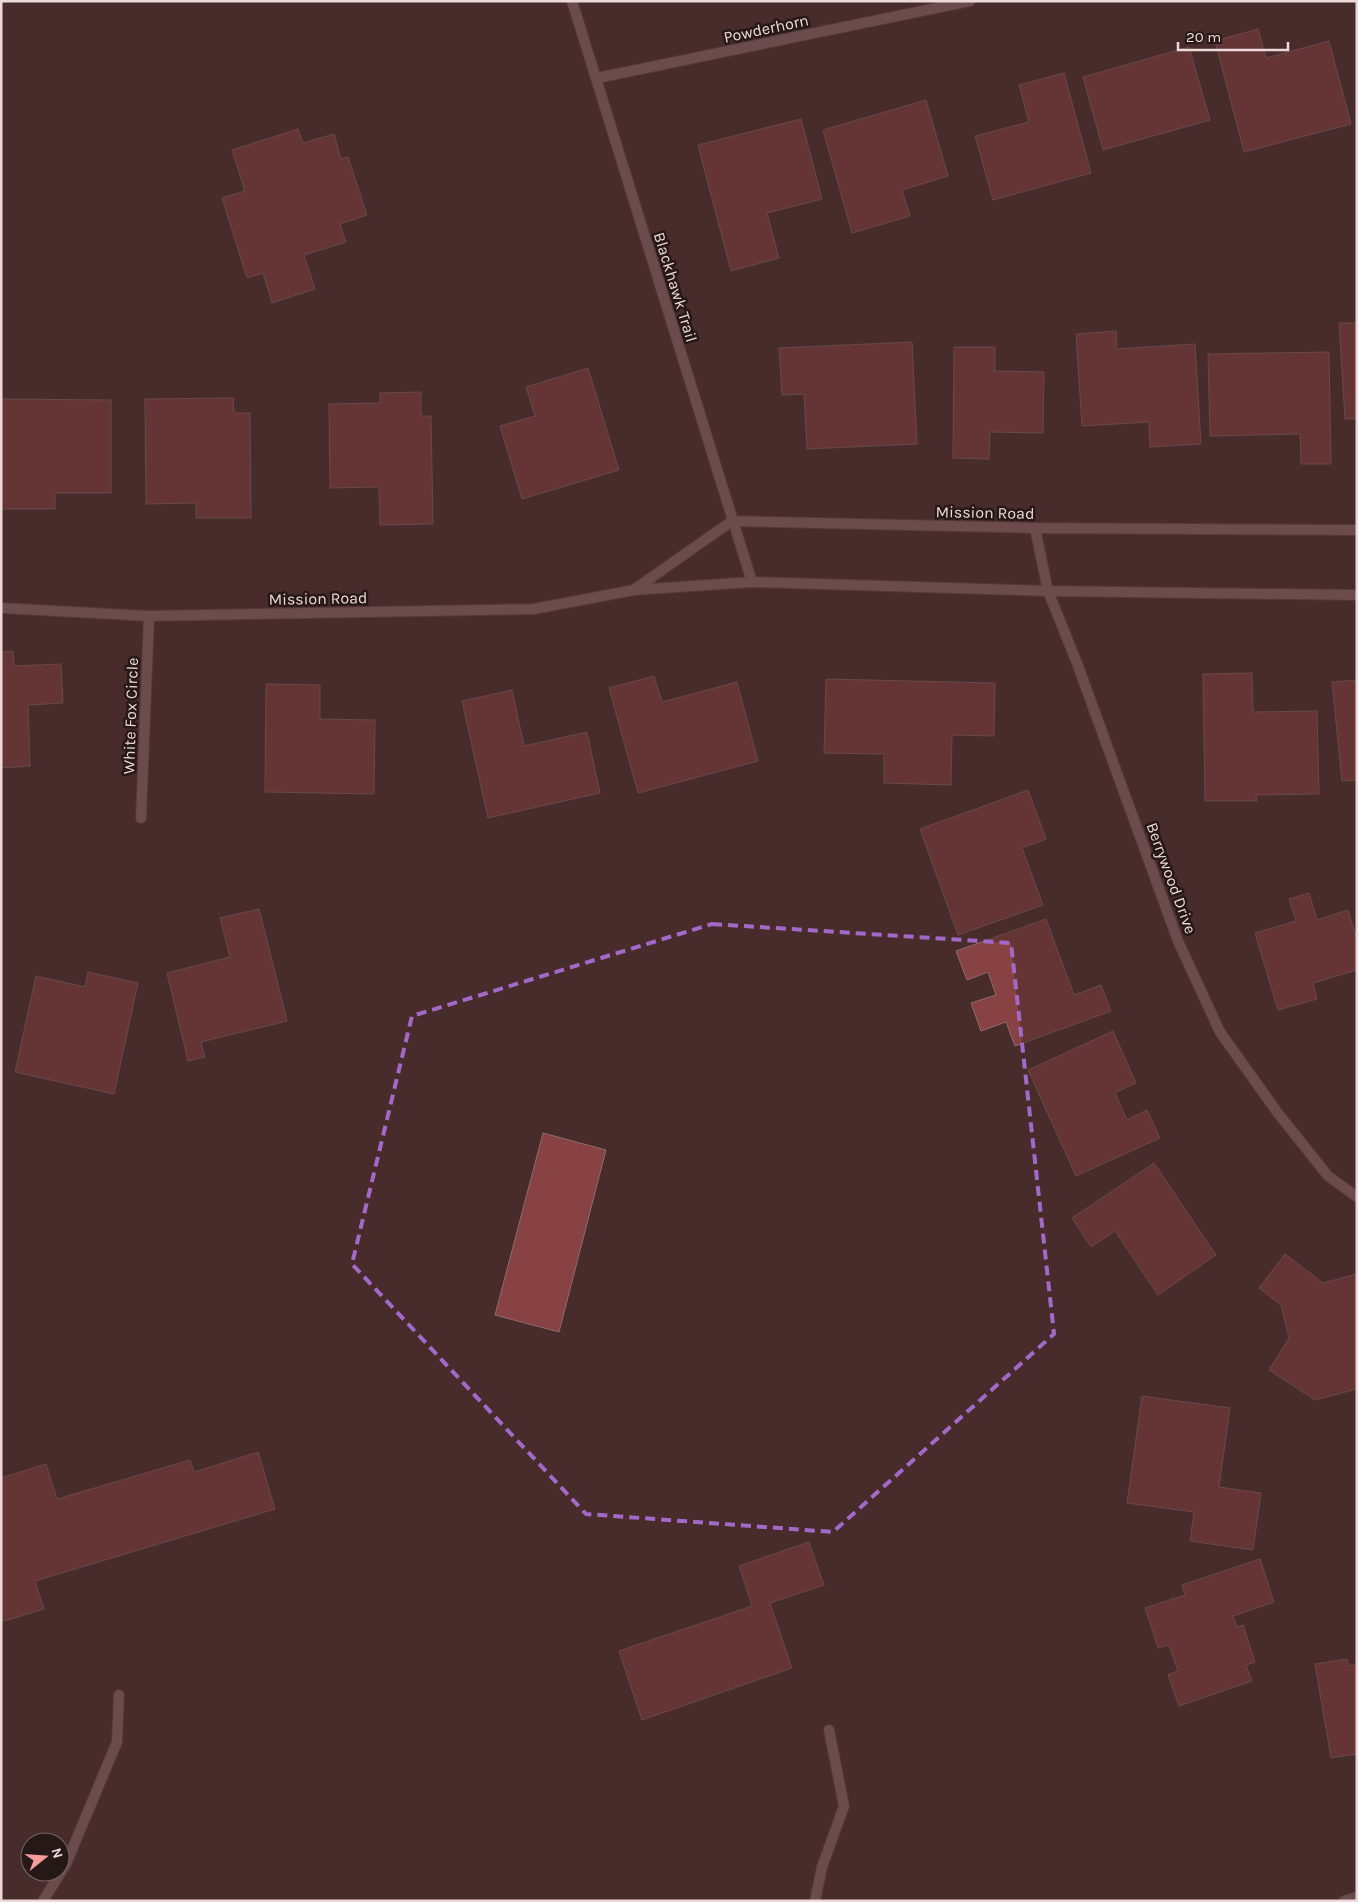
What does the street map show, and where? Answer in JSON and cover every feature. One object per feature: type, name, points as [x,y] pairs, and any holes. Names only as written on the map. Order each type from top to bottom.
[{"type":"street","name":"Blackhawk Trail","points":[[572,1],[752,582]]},
{"type":"street","name":"Powderhorn","points":[[597,78],[970,1]]},
{"type":"street","name":"Mission Road","points":[[634,590],[732,521],[1035,528],[1357,530]]},
{"type":"street","name":"Berrywood Drive","points":[[1035,528],[1048,591],[1077,663],[1178,941],[1220,1032],[1277,1112],[1328,1176],[1357,1197]]},
{"type":"street","name":"Mission Road","points":[[1,608],[150,616],[534,609],[634,590],[752,582],[1048,591],[1357,595]]},
{"type":"street","name":"White Fox Circle","points":[[141,818],[150,616]]},
{"type":"street","points":[[43,1901],[66,1864],[117,1742],[119,1695]]},
{"type":"street","points":[[816,1901],[822,1867],[844,1806],[829,1730]]},
{"type":"street","points":[[1344,1901],[1357,1897]]},
{"type":"highlighted area","points":[[712,924],[1011,943],[1054,1334],[833,1532],[586,1514],[352,1264],[412,1016]]},
{"type":"building","points":[[1258,29],[1266,58],[1329,41],[1351,124],[1244,152],[1215,41]]},
{"type":"building","points":[[1189,47],[1210,120],[1103,150],[1083,77]]},
{"type":"building","points":[[1064,73],[1091,173],[993,200],[975,136],[1029,122],[1019,85]]},
{"type":"building","points":[[926,100],[948,176],[902,190],[910,216],[852,233],[823,130]]},
{"type":"building","points":[[801,119],[822,199],[767,213],[779,258],[731,271],[698,145]]},
{"type":"building","points":[[298,129],[303,143],[334,134],[341,159],[348,157],[367,215],[340,224],[346,242],[304,255],[315,289],[272,303],[263,273],[247,278],[222,198],[245,191],[232,150]]},
{"type":"building","points":[[1339,323],[1357,323],[1357,419],[1345,419]]},
{"type":"building","points":[[1116,331],[1117,349],[1195,344],[1201,444],[1150,447],[1149,422],[1082,426],[1076,334]]},
{"type":"building","points":[[912,342],[917,444],[807,449],[804,394],[782,395],[779,348]]},
{"type":"building","points":[[954,347],[995,347],[995,371],[1044,372],[1043,433],[990,432],[989,459],[953,458]]},
{"type":"building","points":[[1329,352],[1331,464],[1301,464],[1300,434],[1210,436],[1208,354]]},
{"type":"building","points":[[588,368],[619,470],[522,499],[500,426],[535,416],[526,387]]},
{"type":"building","points":[[421,392],[421,416],[431,416],[433,524],[380,525],[379,487],[330,488],[329,404],[380,403],[380,393]]},
{"type":"building","points":[[233,398],[234,413],[250,413],[251,518],[196,518],[196,503],[146,504],[145,399]]},
{"type":"building","points":[[1,399],[111,400],[111,493],[55,493],[55,509],[1,509]]},
{"type":"building","points":[[13,651],[14,666],[61,664],[63,703],[28,705],[30,766],[1,768],[1,652]]},
{"type":"building","points":[[1252,673],[1253,712],[1317,711],[1319,794],[1256,795],[1257,801],[1205,801],[1203,674]]},
{"type":"building","points":[[654,676],[662,702],[737,682],[758,761],[638,793],[609,688]]},
{"type":"building","points":[[826,679],[995,683],[994,736],[952,735],[951,785],[884,783],[884,754],[824,753]]},
{"type":"building","points":[[1357,680],[1357,780],[1342,781],[1332,682]]},
{"type":"building","points":[[266,684],[320,685],[320,719],[375,720],[374,794],[265,792]]},
{"type":"building","points":[[512,690],[524,746],[587,732],[600,793],[488,818],[462,701]]},
{"type":"building","points":[[1028,790],[1046,839],[1022,848],[1043,905],[958,935],[920,829]]},
{"type":"building","points":[[1309,893],[1317,920],[1348,910],[1357,939],[1357,970],[1313,983],[1317,999],[1278,1010],[1255,933],[1296,921],[1289,899]]},
{"type":"building","points":[[259,909],[287,1021],[201,1042],[205,1057],[188,1061],[167,973],[230,957],[220,918]]},
{"type":"building","points":[[1046,919],[1074,995],[1101,985],[1111,1011],[1015,1046],[1006,1022],[981,1031],[971,1003],[996,995],[988,972],[967,980],[956,951]]},
{"type":"building","points":[[88,972],[138,983],[114,1094],[15,1072],[36,976],[85,987]]},
{"type":"building","points":[[1113,1031],[1136,1083],[1115,1093],[1127,1120],[1147,1110],[1160,1138],[1076,1176],[1028,1070]]},
{"type":"building","points":[[543,1133],[606,1150],[559,1332],[495,1315]]},
{"type":"building","points":[[1154,1163],[1216,1255],[1158,1295],[1115,1231],[1091,1247],[1072,1218]]},
{"type":"building","points":[[1285,1254],[1323,1283],[1357,1274],[1357,1389],[1315,1400],[1269,1370],[1289,1338],[1281,1305],[1259,1288]]},
{"type":"building","points":[[1142,1396],[1230,1408],[1219,1487],[1261,1493],[1253,1550],[1190,1541],[1194,1512],[1127,1503]]},
{"type":"building","points":[[258,1452],[275,1509],[35,1581],[44,1609],[1,1622],[1,1478],[46,1464],[57,1499],[190,1460],[194,1472]]},
{"type":"building","points":[[809,1542],[824,1585],[770,1603],[792,1668],[642,1720],[619,1651],[752,1606],[739,1566]]},
{"type":"building","points":[[1260,1559],[1274,1602],[1233,1616],[1237,1627],[1243,1625],[1255,1662],[1246,1665],[1252,1681],[1179,1706],[1168,1675],[1178,1671],[1169,1645],[1158,1648],[1145,1608],[1185,1595],[1182,1585]]},
{"type":"building","points":[[1347,1659],[1349,1666],[1357,1664],[1357,1754],[1331,1758],[1315,1664]]}]
